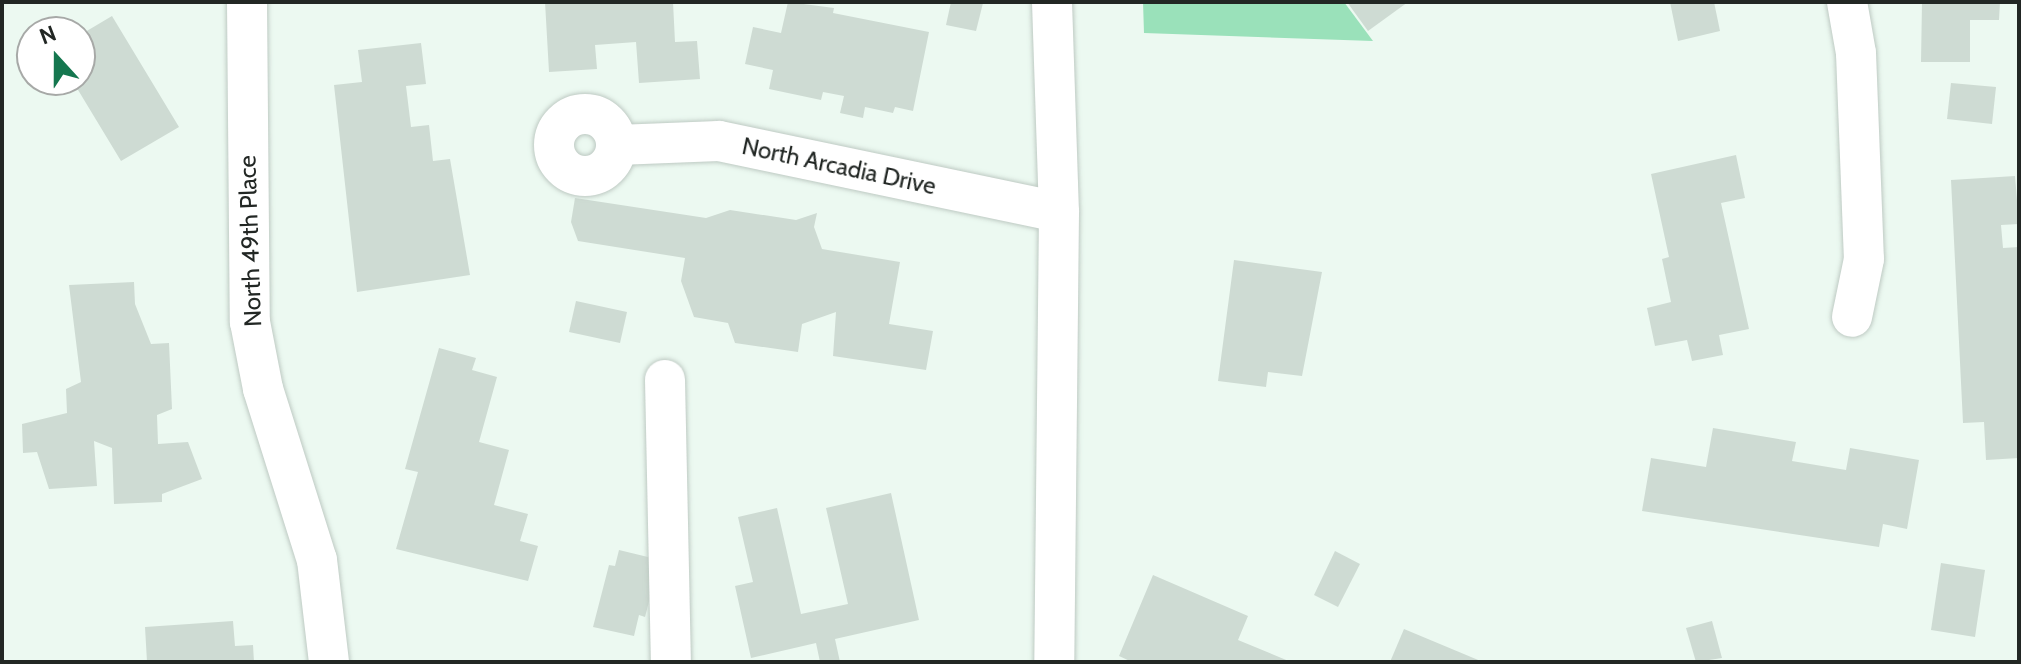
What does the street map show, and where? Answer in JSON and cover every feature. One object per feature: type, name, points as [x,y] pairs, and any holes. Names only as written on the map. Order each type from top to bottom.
[{"type":"street","name":"North 49th Place","points":[[247,2],[250,322],[263,389],[317,560],[329,662]]},
{"type":"street","points":[[1052,2],[1059,212],[1054,662]]},
{"type":"street","points":[[1847,2],[1856,53],[1864,259],[1852,317]]},
{"type":"street","name":"North Arcadia Drive","points":[[617,145],[719,141],[1059,212]]},
{"type":"street","points":[[665,380],[671,662]]},
{"type":"green space","points":[[1143,2],[1344,2],[1373,41],[1144,33]]},
{"type":"building","points":[[545,2],[673,2],[675,42],[697,41],[700,79],[639,83],[636,42],[595,45],[597,69],[549,72]]},
{"type":"building","points":[[788,2],[834,8],[833,13],[929,32],[913,111],[895,107],[893,113],[865,107],[863,118],[840,113],[844,96],[823,92],[821,100],[769,89],[773,70],[745,64],[753,27],[781,33]]},
{"type":"building","points":[[951,2],[983,3],[976,31],[946,25]]},
{"type":"building","points":[[1347,2],[1408,2],[1368,31]]},
{"type":"building","points":[[1670,2],[1714,2],[1720,31],[1678,41]]},
{"type":"building","points":[[1922,2],[2000,2],[1999,20],[1970,20],[1970,62],[1921,62]]},
{"type":"building","points":[[112,16],[179,127],[121,161],[82,96],[96,96],[96,26]]},
{"type":"building","points":[[421,43],[426,84],[406,86],[411,127],[429,125],[433,161],[450,159],[470,275],[357,292],[334,85],[362,82],[358,50]]},
{"type":"building","points":[[1951,83],[1996,87],[1992,124],[1947,119]]},
{"type":"building","points":[[1736,155],[1745,198],[1721,203],[1749,329],[1719,335],[1723,355],[1692,361],[1687,340],[1655,346],[1647,308],[1671,302],[1662,259],[1669,257],[1651,174]]},
{"type":"building","points":[[2015,176],[2019,224],[2001,225],[2003,248],[2019,247],[2019,458],[1986,460],[1984,422],[1963,423],[1951,180]]},
{"type":"building","points":[[575,198],[706,218],[730,210],[796,220],[817,213],[814,227],[822,249],[900,262],[889,324],[933,331],[926,370],[833,356],[836,312],[802,324],[798,352],[735,343],[728,323],[694,317],[681,281],[685,258],[578,241],[571,222]]},
{"type":"building","points":[[1234,260],[1322,272],[1302,376],[1268,372],[1266,387],[1218,381]]},
{"type":"building","points":[[134,282],[135,304],[151,344],[169,343],[172,409],[157,415],[158,444],[188,442],[202,479],[162,494],[162,502],[114,504],[112,448],[94,441],[97,486],[49,489],[37,452],[23,453],[22,424],[67,413],[66,389],[81,382],[69,285]]},
{"type":"building","points":[[576,301],[627,312],[620,343],[569,332]]},
{"type":"building","points":[[439,348],[476,358],[472,370],[497,377],[479,442],[509,450],[494,505],[528,514],[520,541],[538,546],[528,581],[396,549],[418,472],[405,469]]},
{"type":"building","points":[[1713,428],[1796,442],[1792,461],[1846,470],[1850,448],[1919,460],[1907,529],[1883,524],[1879,547],[1642,511],[1651,458],[1706,467]]},
{"type":"building","points":[[891,493],[919,620],[835,639],[840,662],[820,662],[816,643],[751,658],[735,586],[753,582],[738,517],[777,508],[801,614],[848,604],[826,508]]},
{"type":"building","points":[[619,550],[652,558],[657,570],[645,617],[639,615],[634,636],[593,627],[609,565],[615,566]]},
{"type":"building","points":[[1335,551],[1360,564],[1338,607],[1314,595]]},
{"type":"building","points":[[1941,563],[1985,570],[1975,637],[1931,630]]},
{"type":"building","points":[[1153,575],[1248,616],[1238,640],[1291,662],[1132,662],[1119,656]]},
{"type":"building","points":[[233,621],[235,646],[253,645],[254,662],[147,662],[145,627]]},
{"type":"building","points":[[1712,621],[1722,658],[1696,662],[1686,628]]},
{"type":"building","points":[[1404,629],[1483,662],[1390,662]]}]
